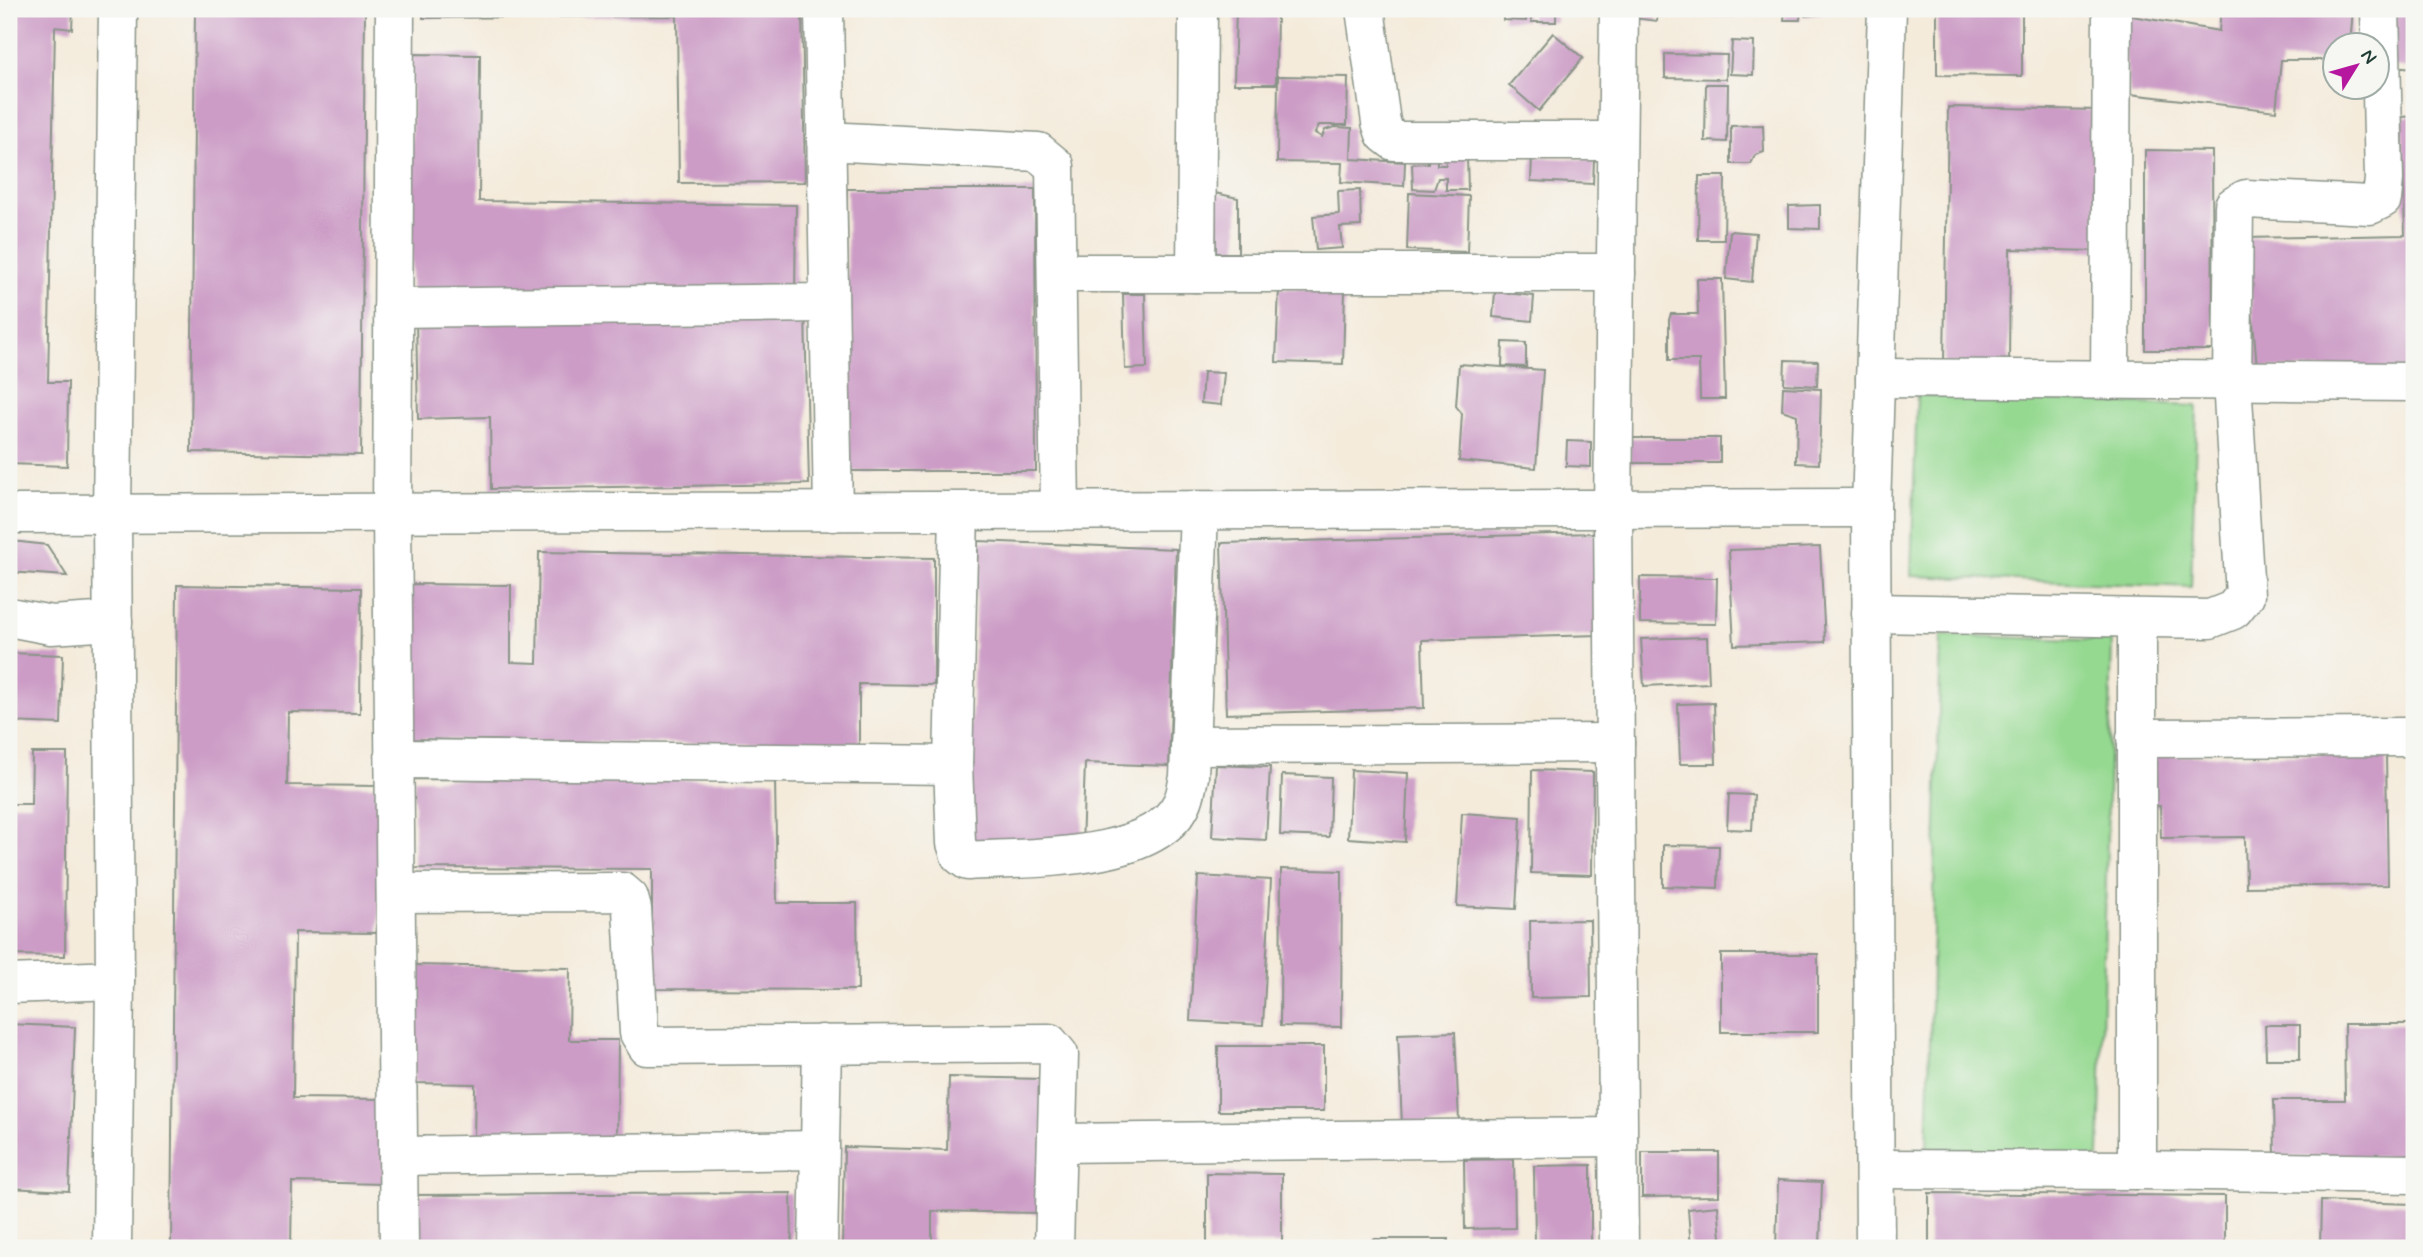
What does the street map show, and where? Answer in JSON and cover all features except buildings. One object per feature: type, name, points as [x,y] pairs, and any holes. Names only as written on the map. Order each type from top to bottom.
[{"type":"street","points":[[112,1248],[115,980],[112,515],[118,9]]},
{"type":"street","points":[[395,9],[392,514],[399,1248]]},
{"type":"street","points":[[824,9],[832,512]]},
{"type":"street","points":[[1196,273],[1198,9]]},
{"type":"street","points":[[1365,9],[1381,122],[1385,134],[1394,141],[1617,141]]},
{"type":"street","points":[[1619,9],[1613,509],[1619,1248]]},
{"type":"street","points":[[1875,1248],[1871,508],[1887,9]]},
{"type":"street","points":[[2110,380],[2112,9]]},
{"type":"street","points":[[1871,613],[2210,619],[2234,610],[2245,595],[2232,381],[2234,206],[2246,199],[2370,205],[2378,203],[2384,194],[2380,9]]},
{"type":"street","points":[[826,141],[1038,152],[1045,155],[1055,166],[1060,511]]},
{"type":"street","points":[[1057,273],[1616,273]]},
{"type":"street","points":[[393,308],[829,303]]},
{"type":"street","points":[[1875,378],[2414,382]]},
{"type":"street","points":[[9,514],[1871,508]]},
{"type":"street","points":[[960,512],[953,765],[956,843],[960,855],[968,861],[1105,851],[1136,844],[1163,824],[1182,804],[1189,776],[1199,511]]},
{"type":"street","points":[[9,617],[51,625],[113,621]]},
{"type":"street","points":[[2137,618],[2137,1170]]},
{"type":"street","points":[[2136,738],[2414,737],[2414,711]]},
{"type":"street","points":[[1190,745],[1615,743]]},
{"type":"street","points":[[395,759],[953,765]]},
{"type":"street","points":[[396,893],[622,892],[629,898],[632,909],[639,1033],[648,1046],[1049,1043],[1059,1055],[1054,1248]]},
{"type":"street","points":[[9,984],[115,980]]},
{"type":"street","points":[[818,1248],[822,1044]]},
{"type":"street","points":[[1057,1143],[1618,1137]]},
{"type":"street","points":[[398,1156],[818,1150]]},
{"type":"street","points":[[1875,1169],[2414,1174]]},
{"type":"green space","points":[[1917,395],[2197,406],[2191,587],[1911,576]]},
{"type":"green space","points":[[1941,635],[2112,641],[2099,1158],[1927,1153]]}]
